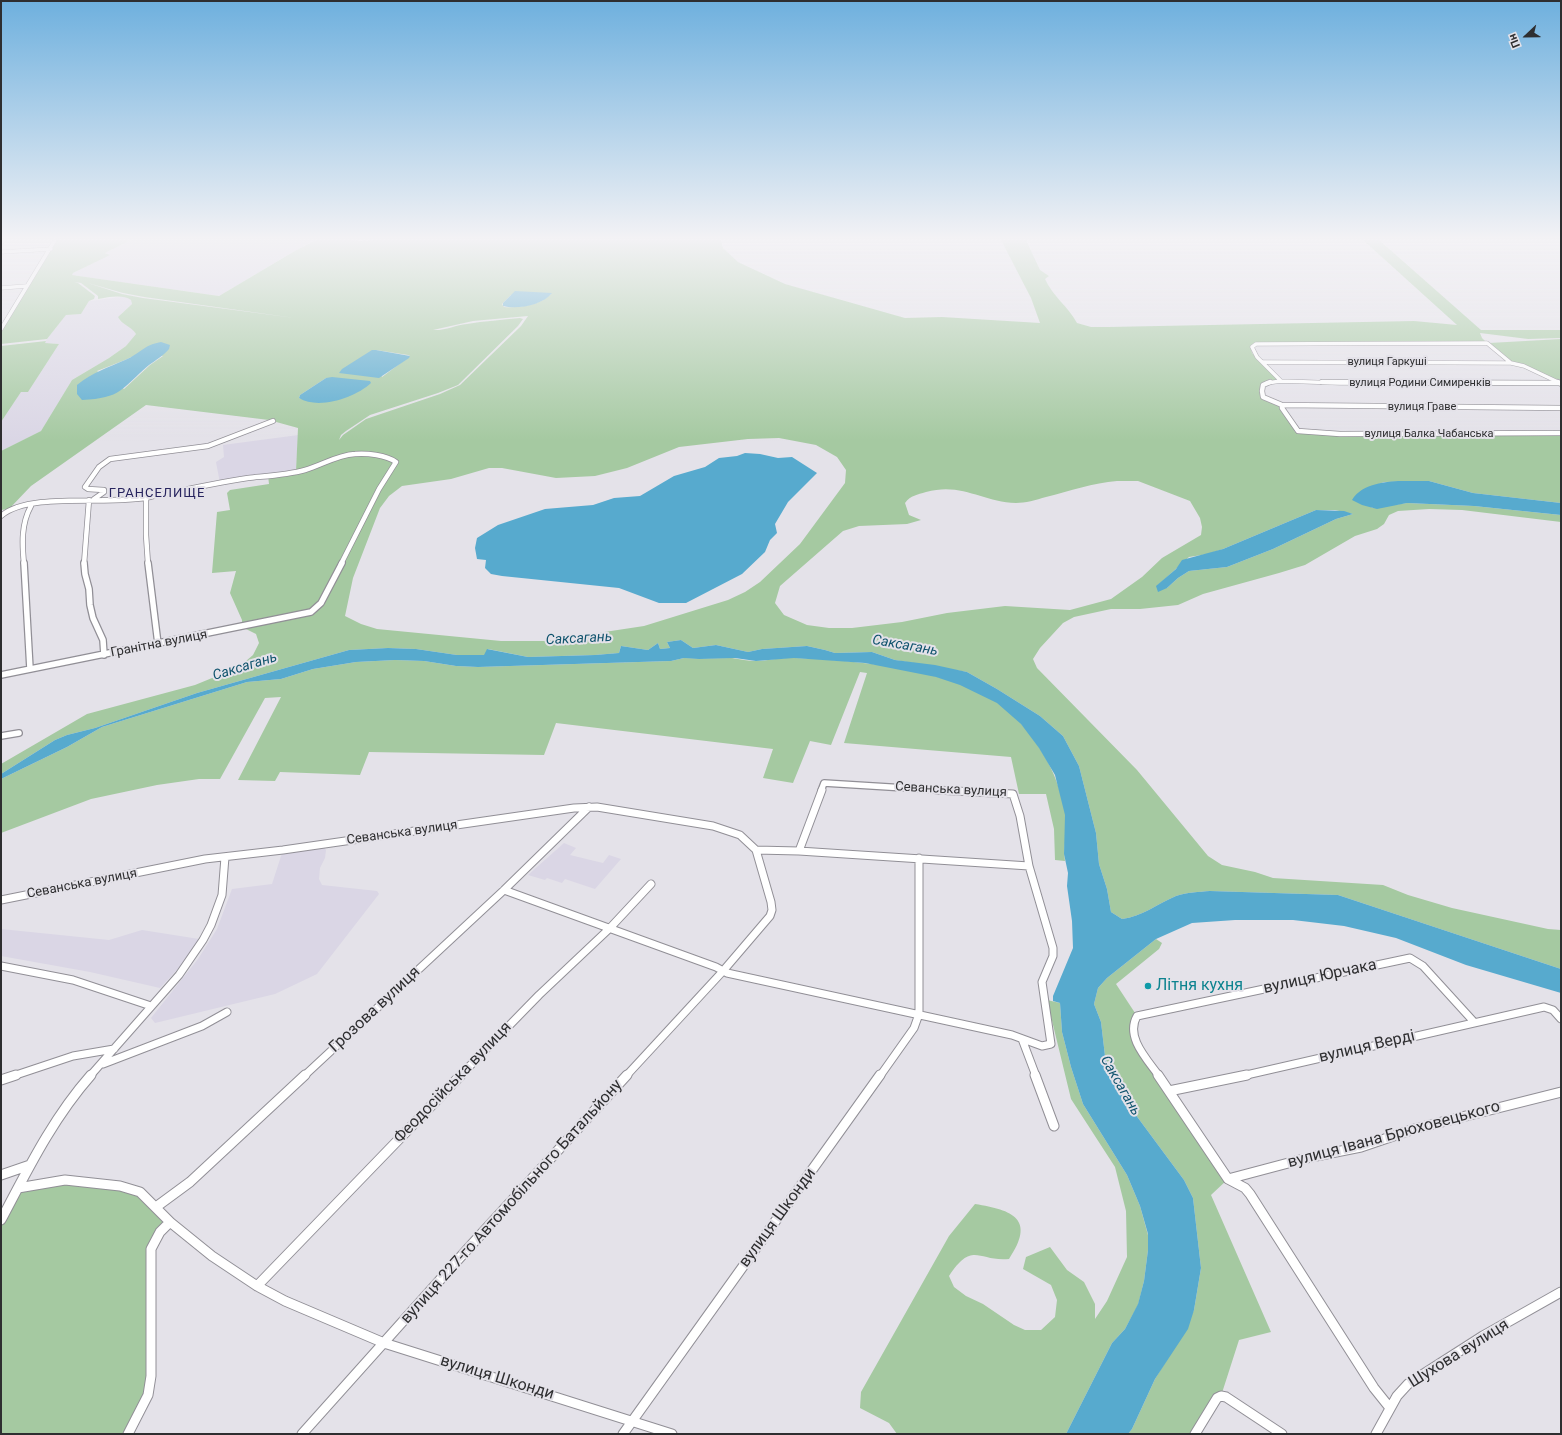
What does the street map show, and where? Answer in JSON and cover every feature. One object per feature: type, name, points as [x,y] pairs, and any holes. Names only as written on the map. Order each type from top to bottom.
[{"type":"street","points":[[1,329],[15,307]]},
{"type":"street","points":[[1281,381],[1254,352],[1252,347],[1254,345],[1487,343],[1511,362],[1524,366],[1560,384]]},
{"type":"street","name":"вулиця Гаркуші","points":[[1263,362],[1511,362]]},
{"type":"street","name":"вулиця Родини Симиренків","points":[[1282,405],[1265,399],[1261,391],[1263,385],[1266,383],[1281,381],[1340,383],[1560,384]]},
{"type":"street","name":"вулиця Граве","points":[[1282,405],[1561,408]]},
{"type":"street","name":"вулиця Балка Чабанська","points":[[1282,405],[1285,413],[1298,431],[1340,434],[1561,433]]},
{"type":"street","points":[[91,500],[104,492],[104,490],[88,489],[85,487],[99,467],[110,459],[214,444],[273,421]]},
{"type":"street","name":"Гранітна вулиця","points":[[1,675],[306,614],[321,603],[379,489],[396,462],[367,454],[348,455],[305,470],[198,486],[146,498]]},
{"type":"street","points":[[1,516],[9,509],[31,506],[44,502],[146,498],[144,523],[148,576],[158,644]]},
{"type":"street","points":[[91,500],[84,561],[90,604],[93,618],[103,640],[104,655]]},
{"type":"street","points":[[30,669],[22,536],[27,513],[31,506]]},
{"type":"street","points":[[1,736],[19,734]]},
{"type":"street","name":"Севанська вулиця","points":[[799,851],[824,782],[1010,793],[1013,794],[1015,799],[1029,866]]},
{"type":"street","name":"Севанська вулиця","points":[[1,900],[200,860],[574,808],[590,807],[638,812],[713,826],[740,835],[750,842],[756,850]]},
{"type":"street","name":"Грозова вулиця","points":[[156,1207],[190,1182],[504,890],[590,807]]},
{"type":"street","points":[[504,890],[610,928],[733,975],[1012,1035],[1042,1046],[1052,1043],[1042,982],[1053,956],[1053,948],[1029,866],[919,858],[756,850]]},
{"type":"street","name":"вулиця 227-го Автомобільного Батальйону","points":[[302,1434],[473,1243],[723,971],[770,916],[772,910],[756,850]]},
{"type":"street","points":[[1,1220],[30,1165],[58,1118],[80,1088],[179,974],[203,940],[211,925],[222,895],[225,857]]},
{"type":"street","name":"вулиця Шконди","points":[[624,1434],[914,1028],[919,1014],[919,858]]},
{"type":"street","name":"Феодосійська вулиця","points":[[257,1286],[539,995],[610,928],[652,884]]},
{"type":"street","name":"вулиця Юрчака","points":[[1169,1091],[1143,1053],[1133,1034],[1132,1024],[1137,1016],[1410,958],[1423,966],[1474,1022]]},
{"type":"street","points":[[2,968],[73,980],[151,1006]]},
{"type":"street","name":"вулиця Верді","points":[[1169,1091],[1269,1070],[1544,1007],[1553,1010],[1561,1019]]},
{"type":"street","points":[[100,1065],[202,1026],[227,1012]]},
{"type":"street","points":[[1022,1039],[1054,1126]]},
{"type":"street","points":[[1,1080],[73,1056],[114,1049]]},
{"type":"street","points":[[1169,1091],[1228,1179],[1245,1188],[1250,1194],[1374,1388],[1390,1408]]},
{"type":"street","name":"вулиця Івана Брюховецького","points":[[1228,1179],[1310,1157],[1361,1147],[1414,1129],[1561,1092]]},
{"type":"street","points":[[1,1176],[30,1165]]},
{"type":"street","name":"вулиця Шконди","points":[[18,1188],[65,1180],[120,1186],[140,1192],[170,1222],[212,1256],[257,1286],[285,1301],[384,1343],[672,1434]]},
{"type":"street","points":[[128,1434],[148,1395],[151,1376],[151,1249],[160,1232],[170,1222]]},
{"type":"street","name":"Шухова вулиця","points":[[1376,1434],[1397,1396],[1408,1384],[1483,1336],[1561,1292]]},
{"type":"street","points":[[1195,1434],[1218,1398],[1221,1396],[1226,1397],[1282,1434]]},
{"type":"shaded area","points":[[85,307],[129,307],[121,314],[119,320],[133,329],[136,334],[126,346],[72,380],[41,431],[1,451],[1,422],[21,392],[28,392],[59,344],[44,343],[66,315],[81,314]]},
{"type":"shaded area","points":[[298,435],[296,471],[220,483],[216,462],[224,457],[223,445]]},
{"type":"shaded area","points":[[564,843],[576,848],[570,855],[603,863],[609,855],[621,859],[595,889],[565,879],[562,883],[547,878],[545,880],[528,875]]},
{"type":"shaded area","points":[[322,845],[326,850],[325,858],[320,868],[319,879],[322,885],[377,891],[379,894],[317,974],[275,994],[155,1023],[151,1018],[198,959],[217,929],[232,889],[272,884],[283,850]]},
{"type":"shaded area","points":[[1,929],[109,940],[142,930],[199,939],[189,957],[160,988],[90,972],[1,956]]},
{"type":"green space","points":[[16,307],[85,307],[81,314],[66,315],[47,339],[1,344],[1,332]]},
{"type":"green space","points":[[129,307],[211,307],[295,318],[216,307],[866,307],[905,318],[942,317],[1040,323],[1034,307],[1066,307],[1077,323],[1091,327],[1414,321],[1457,325],[1437,307],[1455,307],[1481,330],[1561,330],[1561,338],[1528,339],[1480,333],[1482,338],[1487,343],[1256,344],[1251,347],[1252,353],[1277,379],[1262,385],[1260,391],[1262,398],[1279,405],[1295,429],[1294,431],[1304,434],[1561,434],[1561,503],[1473,493],[1429,481],[1384,482],[1363,490],[1372,508],[1407,503],[1474,506],[1561,515],[1561,522],[1462,510],[1429,509],[1398,511],[1389,515],[1384,524],[1377,529],[1355,536],[1305,565],[1203,594],[1178,605],[1140,609],[1111,609],[1074,617],[1063,623],[1040,648],[1033,659],[1037,668],[1137,770],[1208,856],[1222,865],[1255,872],[1273,878],[1383,885],[1408,895],[1452,908],[1548,929],[1561,930],[1561,969],[1338,895],[1210,891],[1193,892],[1176,896],[1136,916],[1122,919],[1111,912],[1107,889],[1099,864],[1096,833],[1079,766],[1063,736],[1040,716],[967,672],[895,660],[872,652],[835,653],[807,646],[762,649],[748,652],[716,645],[693,648],[681,640],[667,642],[670,648],[660,649],[658,643],[648,650],[621,646],[619,653],[595,655],[528,657],[488,649],[485,655],[457,655],[416,649],[388,648],[349,650],[197,693],[95,728],[67,735],[55,740],[1,774],[1,764],[87,714],[195,685],[239,667],[253,655],[259,643],[256,634],[242,627],[242,620],[230,593],[236,571],[212,573],[217,512],[230,510],[227,493],[230,490],[269,484],[268,475],[296,471],[298,428],[269,420],[146,405],[31,486],[9,509],[1,510],[1,451],[41,431],[72,380],[126,346],[136,334],[118,317]],"holes":[[[528,316],[521,326],[460,385],[440,394],[366,419],[343,435],[339,440],[341,435],[370,415],[458,385],[518,326],[523,319],[520,318],[480,322],[441,330],[433,330],[473,321]],[[376,350],[410,356],[382,377]],[[138,354],[163,356],[150,365],[124,389],[97,371]],[[326,378],[336,400],[312,402],[299,398],[300,395]],[[779,438],[816,445],[837,457],[846,470],[845,483],[800,544],[760,582],[745,592],[728,600],[644,626],[545,641],[501,641],[377,629],[361,624],[345,616],[353,578],[380,508],[389,496],[402,486],[451,479],[489,468],[502,468],[556,478],[595,476],[627,468],[679,447],[748,439]],[[1138,481],[1190,501],[1200,518],[1202,527],[1201,535],[1162,558],[1142,577],[1111,599],[1070,610],[1005,606],[947,613],[902,622],[852,628],[829,628],[807,625],[784,615],[775,603],[780,586],[843,531],[859,526],[907,524],[921,520],[909,515],[905,503],[914,496],[926,492],[950,489],[972,493],[1004,502],[1019,503],[1090,485],[1108,482]],[[1316,510],[1335,510],[1353,514],[1336,519],[1273,549],[1227,567],[1189,571],[1167,588],[1157,586],[1189,557],[1208,554]]]},
{"type":"green space","points":[[1561,339],[1561,383],[1512,362],[1489,343]]},
{"type":"green space","points":[[46,341],[45,343],[59,344],[28,392],[21,392],[1,422],[1,346]]},
{"type":"green space","points":[[684,658],[732,658],[756,661],[790,658],[872,664],[900,668],[953,681],[997,702],[1006,708],[1023,725],[1038,745],[1050,765],[1062,798],[1066,817],[1064,851],[1065,861],[1055,860],[1054,829],[1046,794],[1019,794],[1011,757],[844,743],[867,673],[860,672],[831,745],[810,741],[793,783],[763,778],[773,749],[556,723],[544,755],[369,752],[360,775],[280,772],[275,781],[238,780],[281,697],[265,698],[220,779],[199,779],[157,785],[91,799],[1,833],[1,779],[67,747],[102,727],[247,682],[281,679],[313,669],[356,662],[395,660],[424,661],[456,666],[478,667],[671,661]]},
{"type":"green space","points":[[1156,939],[1162,943],[1159,949],[1116,984],[1137,1016],[1133,1034],[1228,1179],[1211,1195],[1271,1332],[1239,1340],[1221,1396],[1195,1434],[1128,1434],[1132,1429],[1155,1379],[1194,1310],[1201,1268],[1193,1198],[1184,1180],[1124,1099],[1113,1081],[1105,1056],[1101,1022],[1094,1004],[1098,988],[1107,978]]},
{"type":"green space","points":[[1047,1000],[1060,1003],[1062,1032],[1083,1104],[1127,1175],[1140,1206],[1148,1235],[1148,1250],[1144,1281],[1138,1305],[1125,1329],[1112,1343],[1066,1434],[897,1434],[889,1423],[860,1408],[861,1392],[949,1236],[975,1204],[988,1206],[1010,1213],[1020,1226],[1020,1234],[1017,1245],[1009,1259],[999,1259],[976,1255],[970,1256],[957,1265],[949,1276],[954,1287],[966,1296],[983,1304],[1014,1325],[1025,1330],[1041,1330],[1055,1317],[1057,1300],[1051,1285],[1023,1269],[1026,1257],[1050,1247],[1067,1270],[1084,1282],[1095,1304],[1095,1319],[1107,1301],[1127,1257],[1126,1211],[1115,1167],[1071,1099]]},
{"type":"green space","points":[[48,1183],[140,1192],[170,1222],[154,1241],[151,1376],[128,1434],[1,1434],[1,1220],[18,1188]]},
{"type":"water","points":[[161,342],[170,345],[169,349],[120,391],[105,397],[82,400],[77,394],[77,385],[89,377],[130,358],[150,345]]},
{"type":"water","points":[[372,350],[410,356],[379,378],[339,373],[342,369]]},
{"type":"water","points":[[332,377],[370,381],[371,383],[356,393],[336,401],[316,403],[299,398],[300,395],[326,378]]},
{"type":"water","points":[[745,453],[760,454],[778,458],[792,457],[817,473],[788,502],[775,524],[777,533],[770,540],[765,552],[742,574],[686,603],[659,603],[619,588],[491,574],[485,568],[486,560],[477,559],[475,548],[477,538],[498,525],[545,509],[593,505],[614,498],[640,496],[674,476],[705,467],[719,458],[737,456]]},
{"type":"water","points":[[1405,481],[1429,481],[1473,493],[1561,503],[1561,515],[1474,506],[1407,503],[1377,509],[1362,505],[1352,500],[1356,494],[1362,490],[1376,484]]},
{"type":"water","points":[[1316,510],[1344,511],[1353,514],[1336,519],[1273,549],[1227,567],[1189,571],[1167,588],[1158,592],[1156,586],[1176,569],[1182,560],[1223,549]]},
{"type":"water","points":[[681,640],[693,648],[716,645],[748,652],[762,649],[807,646],[835,653],[872,652],[895,660],[935,665],[967,672],[1040,716],[1063,736],[1079,766],[1096,833],[1099,864],[1107,889],[1111,912],[1122,919],[1136,916],[1176,896],[1193,892],[1210,891],[1338,895],[1561,969],[1561,993],[1466,965],[1396,938],[1344,926],[1293,920],[1235,920],[1192,923],[1156,939],[1107,978],[1098,988],[1094,1004],[1101,1022],[1105,1056],[1113,1081],[1124,1099],[1184,1180],[1193,1198],[1201,1268],[1194,1310],[1188,1329],[1155,1379],[1132,1429],[1128,1434],[1066,1434],[1112,1343],[1125,1329],[1138,1304],[1144,1281],[1148,1250],[1148,1234],[1140,1206],[1127,1175],[1083,1104],[1062,1032],[1060,1003],[1053,1001],[1053,996],[1073,948],[1072,921],[1067,886],[1068,873],[1064,854],[1065,815],[1055,775],[1039,748],[1021,724],[997,703],[960,685],[936,677],[865,663],[794,658],[756,661],[735,658],[684,658],[671,661],[478,667],[456,666],[424,661],[395,660],[356,662],[313,669],[281,679],[247,682],[102,727],[67,747],[1,779],[1,774],[55,740],[67,735],[95,728],[197,693],[349,650],[388,648],[416,649],[457,655],[484,655],[487,649],[528,657],[595,655],[619,653],[621,646],[648,650],[658,643],[660,649],[670,648],[667,642]]},
{"type":"place","name":"Літня кухня","points":[[1148,986]]},
{"type":"district","name":"ГРАНСЕЛИЩЕ","points":[[157,494]]},
{"type":"water label","name":"Саксагань","points":[[579,639]]},
{"type":"water label","name":"Саксагань","points":[[905,646]]},
{"type":"water label","name":"Саксагань","points":[[245,667]]},
{"type":"water label","name":"Саксагань","points":[[1120,1086]]}]
